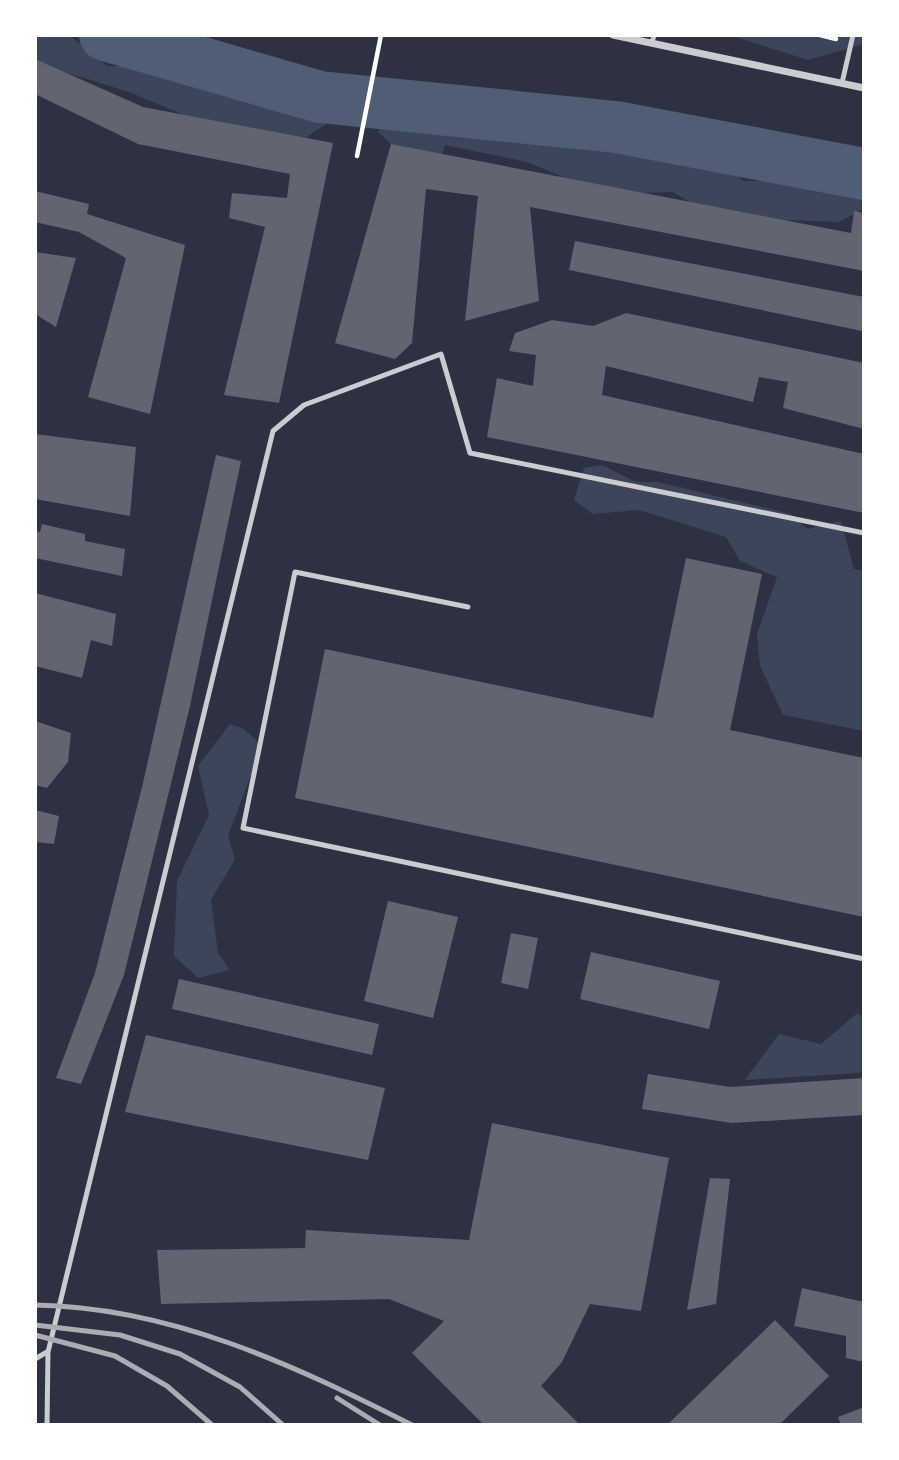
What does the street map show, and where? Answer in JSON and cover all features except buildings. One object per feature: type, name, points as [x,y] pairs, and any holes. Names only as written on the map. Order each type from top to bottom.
[{"type":"street","points":[[613,35],[653,39],[864,88]]},
{"type":"lane","points":[[842,83],[853,35]]},
{"type":"lane","points":[[47,1425],[48,1352],[273,431],[304,405],[441,354],[470,453],[864,533]]},
{"type":"lane","points":[[468,607],[295,572],[243,828],[864,959]]},
{"type":"lane","points":[[35,1359],[48,1352]]},
{"type":"path","points":[[357,156],[381,35]]},
{"type":"shaded area","points":[[35,35],[69,35],[107,66],[166,66],[264,98],[299,96],[332,120],[280,155],[129,92],[35,63]]},
{"type":"shaded area","points":[[729,35],[864,35],[864,44],[808,60]]},
{"type":"shaded area","points":[[389,114],[656,150],[686,167],[725,164],[743,181],[841,180],[864,184],[864,209],[839,222],[714,217],[673,192],[604,194],[527,162],[445,145],[435,177],[407,159],[378,132]]},
{"type":"shaded area","points":[[602,465],[636,482],[658,482],[791,514],[807,529],[841,521],[854,569],[864,571],[864,731],[783,715],[760,666],[757,634],[777,577],[740,561],[726,537],[639,510],[593,514],[574,500],[584,468]]},
{"type":"shaded area","points":[[230,724],[244,729],[262,746],[228,836],[235,859],[211,900],[218,953],[230,970],[198,978],[174,956],[177,881],[209,815],[198,766]]},
{"type":"shaded area","points":[[856,1014],[864,1016],[864,1070],[859,1073],[745,1080],[779,1034],[821,1044]]},
{"type":"waterway","points":[[105,35],[320,97],[616,127],[864,174]]},
{"type":"railway","points":[[35,1305],[85,1308],[134,1316],[230,1343],[322,1381],[412,1425]]},
{"type":"railway","points":[[35,1325],[120,1335],[180,1354],[240,1387],[283,1425]]},
{"type":"railway","points":[[35,1335],[115,1356],[167,1386],[212,1425]]},
{"type":"railway","points":[[337,1398],[380,1425]]}]
